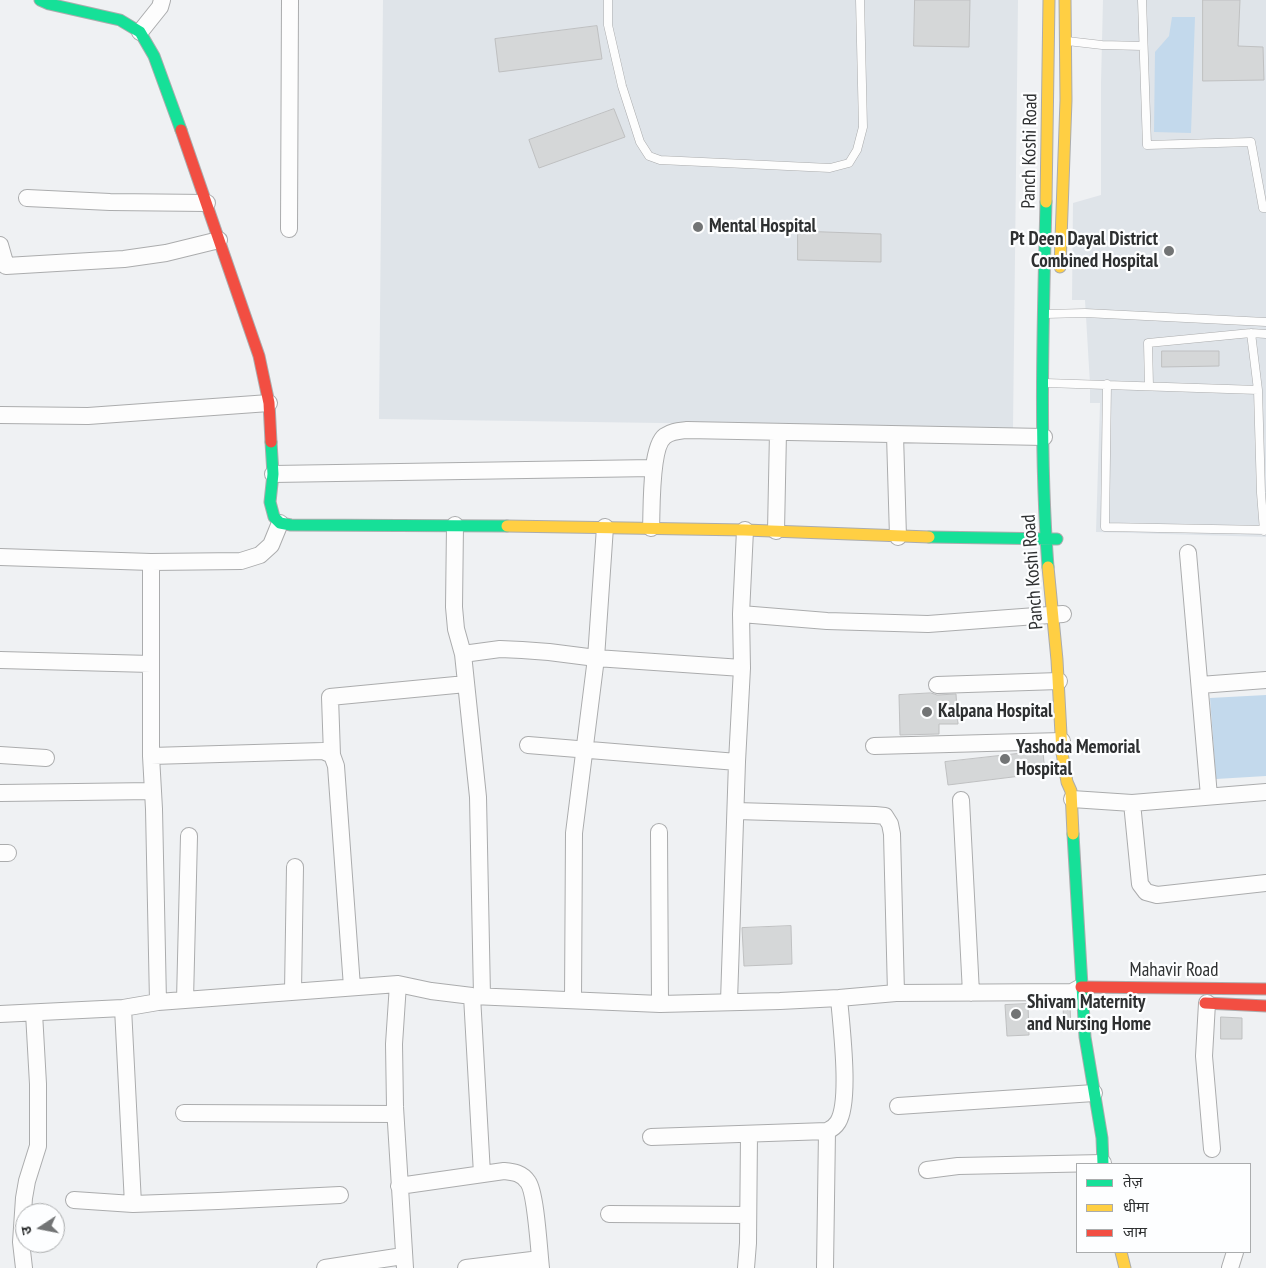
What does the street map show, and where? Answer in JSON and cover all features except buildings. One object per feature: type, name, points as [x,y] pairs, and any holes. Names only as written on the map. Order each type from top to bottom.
[{"type":"street","points":[[40,0],[49,4],[120,20],[140,32],[154,56],[259,356],[269,403],[273,474],[270,502],[274,518],[280,523],[290,525],[605,527],[776,531],[898,537],[1051,539],[1056,499]]},
{"type":"street","points":[[140,32],[160,7],[162,0]]},
{"type":"street","points":[[289,229],[290,0]]},
{"type":"street","name":"Panch Koshi Road","points":[[1050,0],[1043,382],[1044,437],[1058,615],[1062,741],[1066,784],[1071,795],[1079,992],[1094,1093],[1107,1163]]},
{"type":"street","points":[[1060,276],[1066,41],[1065,0]]},
{"type":"street","points":[[27,198],[110,202],[207,203]]},
{"type":"street","points":[[0,245],[6,266],[124,260],[166,253],[219,240]]},
{"type":"street","points":[[0,415],[88,416],[269,403]]},
{"type":"street","points":[[651,528],[653,468],[658,447],[663,437],[673,431],[1044,437]]},
{"type":"street","points":[[776,531],[778,432]]},
{"type":"street","points":[[895,435],[898,537]]},
{"type":"street","points":[[273,474],[653,468]]},
{"type":"street","points":[[1,562],[241,561],[260,555],[271,545],[280,523]]},
{"type":"street","points":[[455,525],[454,607],[466,684],[478,797],[477,996],[482,1174]]},
{"type":"street","points":[[573,1000],[574,833],[596,658],[605,527]]},
{"type":"street","points":[[729,1001],[742,668],[741,614],[745,530]]},
{"type":"street","points":[[1188,553],[1209,796]]},
{"type":"street","points":[[151,562],[151,756],[158,1002]]},
{"type":"street","points":[[741,614],[827,621],[928,624],[1058,615],[1074,784],[1071,795],[1132,803],[1266,792]]},
{"type":"street","points":[[462,654],[508,650],[549,652],[596,658],[742,668]]},
{"type":"street","points":[[0,660],[151,664]]},
{"type":"street","points":[[1200,685],[1266,680]]},
{"type":"street","points":[[937,685],[1059,681]]},
{"type":"street","points":[[352,987],[336,766],[332,755],[330,697],[466,684]]},
{"type":"street","points":[[874,746],[1062,741]]},
{"type":"street","points":[[528,744],[737,762]]},
{"type":"street","points":[[151,756],[323,751],[332,755]]},
{"type":"street","points":[[0,755],[46,758]]},
{"type":"street","points":[[0,793],[153,791]]},
{"type":"street","points":[[961,800],[971,992]]},
{"type":"street","points":[[1132,803],[1140,884],[1146,892],[1157,895],[1266,883]]},
{"type":"street","points":[[736,811],[875,814],[885,816],[890,824],[892,834],[896,993]]},
{"type":"street","points":[[658,832],[660,1004]]},
{"type":"street","points":[[186,1000],[189,836]]},
{"type":"street","points":[[293,991],[295,867]]},
{"type":"street","points":[[325,1268],[404,1262],[395,1114],[394,1044],[398,984]]},
{"type":"street","points":[[0,1014],[123,1008],[158,1002],[398,984],[431,991],[477,996],[660,1004],[839,998],[896,993],[971,992],[1079,992],[1120,999]]},
{"type":"street","name":"Mahavir Road","points":[[1079,992],[1266,989]]},
{"type":"street","points":[[651,1137],[827,1131],[833,1128],[841,1116],[845,1083],[839,998]]},
{"type":"street","points":[[1212,1149],[1204,1056],[1202,1003],[1266,1006]]},
{"type":"street","points":[[123,1008],[133,1204]]},
{"type":"street","points":[[24,1268],[22,1242],[24,1198],[27,1181],[38,1146],[38,1084],[34,1013]]},
{"type":"street","points":[[898,1106],[1094,1093]]},
{"type":"street","points":[[184,1113],[395,1114]]},
{"type":"street","points":[[825,1268],[827,1131]]},
{"type":"street","points":[[746,1268],[748,1243],[748,1134]]},
{"type":"street","points":[[927,1170],[958,1166],[1076,1164]]},
{"type":"street","points":[[399,1186],[504,1171],[519,1173],[529,1182],[534,1199],[541,1264],[466,1268]]},
{"type":"street","points":[[74,1200],[133,1204],[218,1202],[340,1195]]},
{"type":"street","points":[[608,1214],[748,1215]]},
{"type":"street","points":[[1121,1253],[1124,1268]]},
{"type":"street","points":[[1132,1253],[1135,1268]]},
{"type":"street","points":[[1230,1268],[1235,1253]]},
{"type":"lane","points":[[608,0],[608,25],[622,86],[640,142],[650,156],[660,160],[830,168],[849,163],[858,150],[862,126],[860,0]]},
{"type":"lane","points":[[1142,0],[1147,145],[1251,142],[1263,208],[1266,208]]},
{"type":"lane","points":[[1050,42],[1066,41],[1102,45],[1143,46]]},
{"type":"lane","points":[[1044,314],[1085,313],[1266,322]]},
{"type":"lane","points":[[1107,384],[1105,527],[1265,530],[1258,390],[1251,333]]},
{"type":"lane","points":[[1150,386],[1148,343],[1251,333],[1266,334]]},
{"type":"lane","points":[[1043,382],[1258,390]]},
{"type":"shaded area","name":"Mental Hospital","points":[[383,0],[1018,0],[1013,428],[379,419]]},
{"type":"shaded area","name":"Pt Deen Dayal District Combined Hospital","points":[[1103,0],[1266,0],[1266,537],[1096,532],[1100,403],[1090,403],[1085,300],[1072,300],[1073,203],[1101,195]]},
{"type":"shaded area","points":[[1172,17],[1195,17],[1191,133],[1154,132],[1155,52],[1169,36]]},
{"type":"shaded area","points":[[1266,695],[1266,776],[1216,779],[1210,698]]},
{"type":"traffic: fast","points":[[40,0],[49,4],[120,20],[140,32],[154,56],[181,130]]},
{"type":"traffic: fast","points":[[1046,202],[1043,476],[1048,567]]},
{"type":"traffic: fast","points":[[271,442],[273,474],[270,502],[274,517],[280,523],[291,525],[507,526]]},
{"type":"traffic: fast","points":[[929,537],[1057,539]]},
{"type":"traffic: fast","points":[[1073,834],[1085,1037],[1102,1138],[1103,1163]]},
{"type":"traffic: slow","points":[[1046,202],[1049,0]]},
{"type":"traffic: slow","points":[[1060,267],[1066,100],[1065,0]]},
{"type":"traffic: slow","points":[[507,526],[745,530],[929,537]]},
{"type":"traffic: slow","points":[[1048,567],[1057,660],[1062,753],[1067,782],[1071,791],[1073,834]]},
{"type":"traffic: slow","points":[[1121,1253],[1125,1268]]},
{"type":"traffic: jam","points":[[181,130],[259,356],[269,403],[271,442]]},
{"type":"traffic: jam","points":[[1081,987],[1266,989]]},
{"type":"traffic: jam","points":[[1205,1003],[1266,1006]]},
{"type":"place","name":"Mental Hospital","points":[[698,227]]},
{"type":"place","name":"Pt Deen Dayal District Combined Hospital","points":[[1169,251]]},
{"type":"place","name":"Kalpana Hospital","points":[[927,712]]},
{"type":"place","name":"Yashoda Memorial Hospital","points":[[1005,759]]},
{"type":"place","name":"Shivam Maternity and Nursing Home","points":[[1016,1014]]}]
